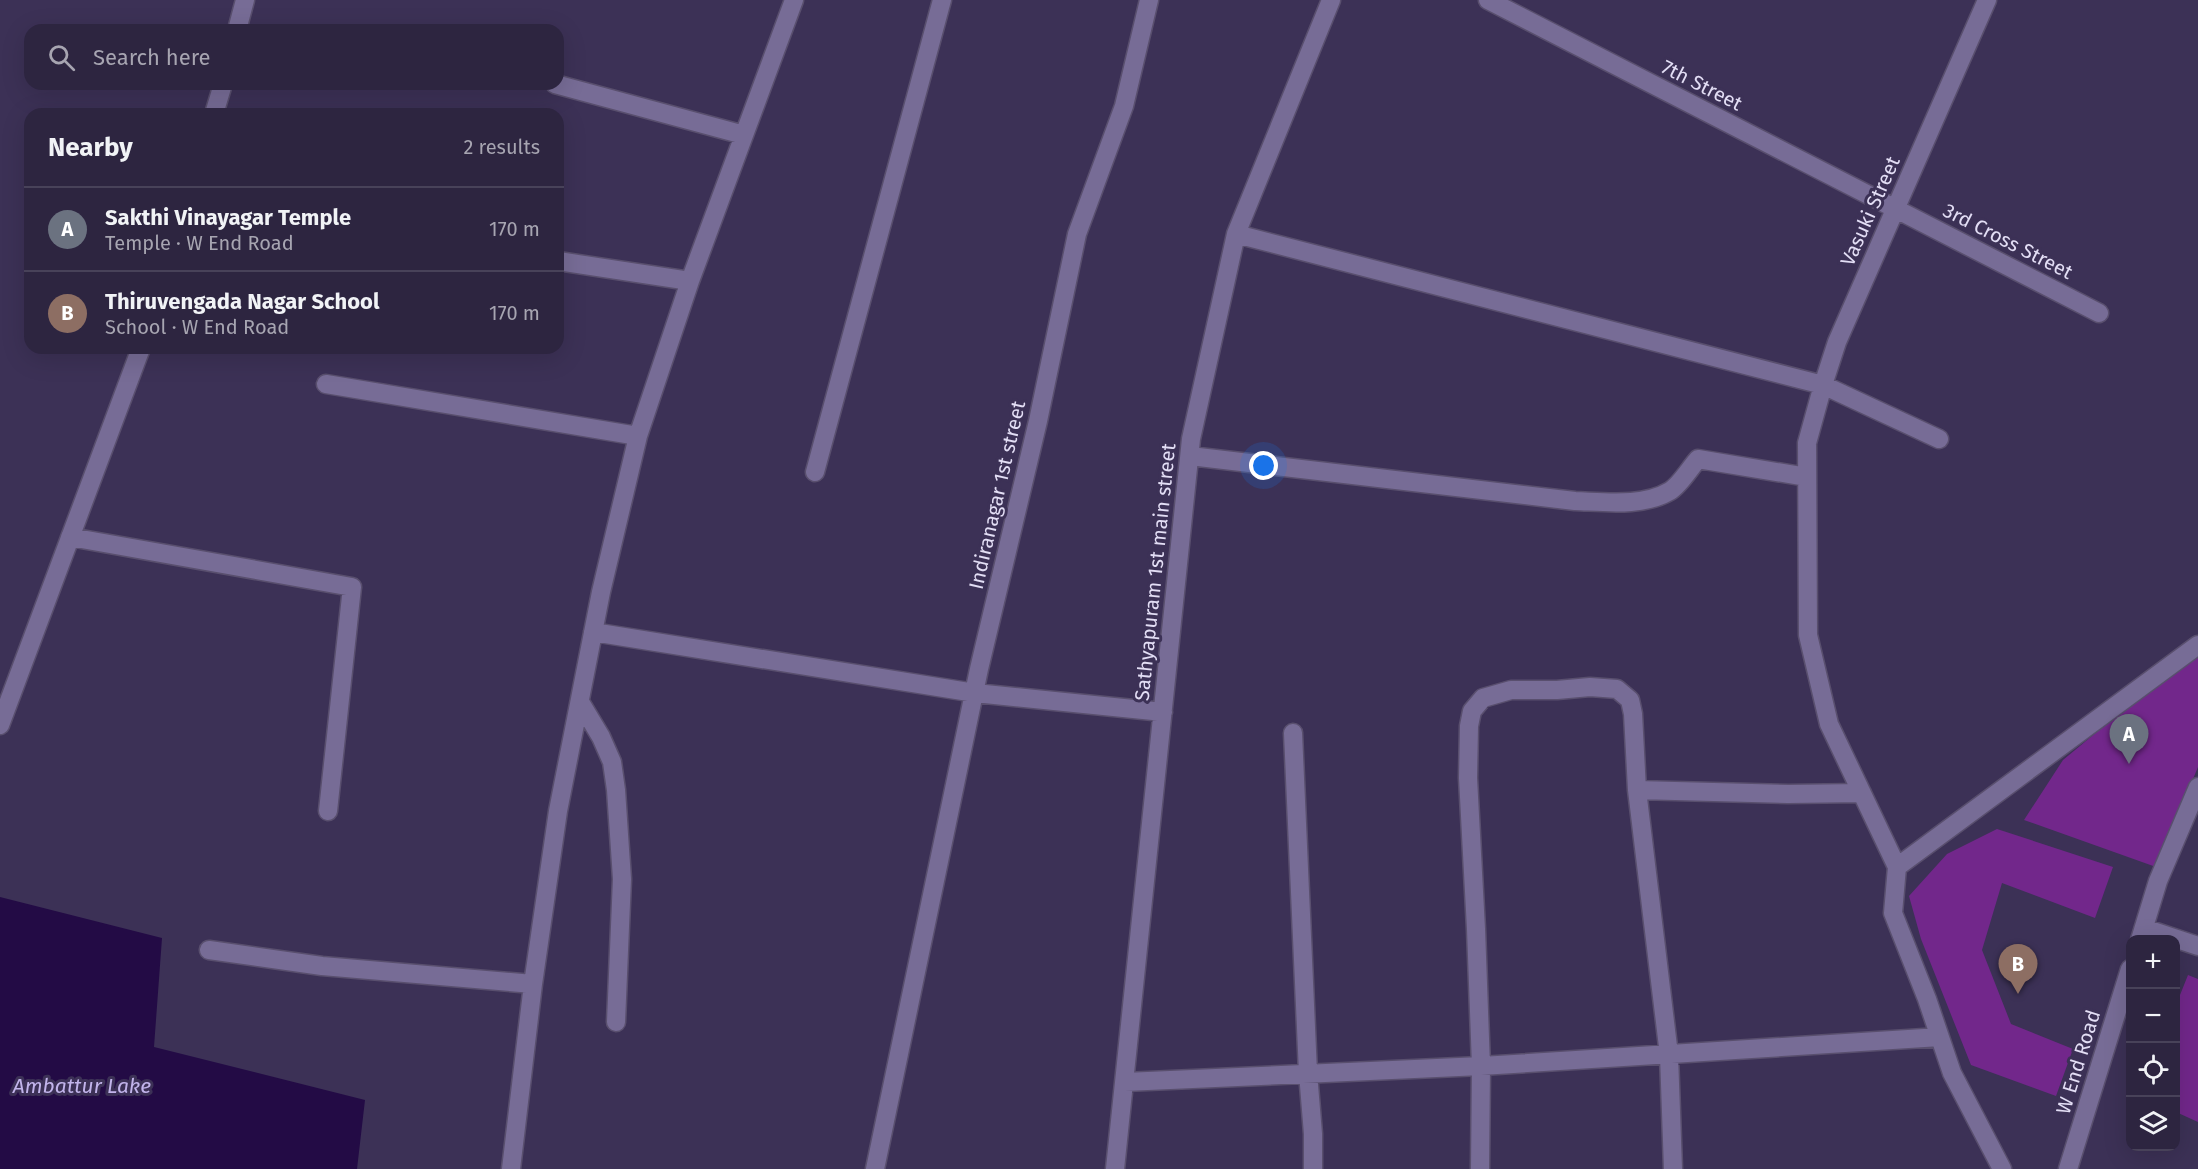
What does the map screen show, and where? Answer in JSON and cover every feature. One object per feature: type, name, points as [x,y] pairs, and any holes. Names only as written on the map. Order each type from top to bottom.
[{"type":"street","points":[[239,24],[245,0]]},
{"type":"street","points":[[511,1169],[533,984],[558,811],[593,632],[638,436],[690,281],[794,0]]},
{"type":"street","points":[[814,472],[942,0]]},
{"type":"street","name":"Indiranagar 1st street","points":[[875,1169],[975,693],[1038,421],[1077,234],[1124,106],[1149,0]]},
{"type":"street","name":"Sathyapuram 1st main street","points":[[1115,1169],[1191,439],[1236,234],[1331,0]]},
{"type":"street","name":"7th Street","points":[[1488,0],[1896,209]]},
{"type":"street","name":"Vasuki Street","points":[[1897,867],[1829,723],[1808,635],[1807,443],[1837,342],[1987,0]]},
{"type":"street","points":[[564,86],[744,135]]},
{"type":"street","points":[[216,108],[221,90]]},
{"type":"street","name":"3rd Cross Street","points":[[1896,209],[2099,313]]},
{"type":"street","points":[[1236,234],[1823,385],[1939,439]]},
{"type":"street","points":[[564,262],[690,281]]},
{"type":"street","points":[[0,725],[139,354]]},
{"type":"street","points":[[326,384],[638,436]]},
{"type":"street","points":[[1190,456],[1575,501],[1648,500],[1671,491],[1698,459],[1807,477]]},
{"type":"street","points":[[70,537],[351,587],[328,811]]},
{"type":"street","points":[[593,632],[975,693],[1163,712]]},
{"type":"street","points":[[2002,1169],[1952,1072],[1928,999],[1893,913],[1897,867],[2198,645]]},
{"type":"street","points":[[1480,1169],[1481,1066],[1468,778],[1468,726],[1472,711],[1483,699],[1511,690],[1590,687],[1617,689],[1630,700],[1633,714],[1637,790],[1669,1055],[1673,1169]]},
{"type":"street","points":[[580,702],[601,737],[612,762],[616,790],[622,879],[616,1022]]},
{"type":"street","points":[[1293,733],[1308,1073],[1313,1134],[1312,1169]]},
{"type":"street","points":[[2198,787],[2158,881],[2142,934],[2198,946]]},
{"type":"street","points":[[1637,790],[1788,795],[1862,793]]},
{"type":"street","points":[[209,950],[322,966],[533,984]]},
{"type":"street","name":"W End Road","points":[[2068,1169],[2126,982]]},
{"type":"street","points":[[1125,1082],[1481,1066],[1940,1037]]},
{"type":"water","name":"Ambattur Lake","points":[[0,897],[162,938],[154,1047],[365,1100],[357,1169],[0,1169]]},
{"type":"building","points":[[2198,656],[2198,767],[2156,867],[2024,820],[2063,760]]},
{"type":"building","points":[[1997,829],[2113,867],[2095,918],[2002,883],[1982,950],[2011,1024],[2073,1049],[2056,1096],[1971,1065],[1921,939],[1909,896],[1947,854]]},
{"type":"building","points":[[2188,975],[2198,979],[2198,1122],[2180,1114],[2180,995]]},
{"type":"place","name":"Sakthi Vinayagar Temple","points":[[2129,764]]},
{"type":"place","name":"Thiruvengada Nagar School","points":[[2018,994]]}]
